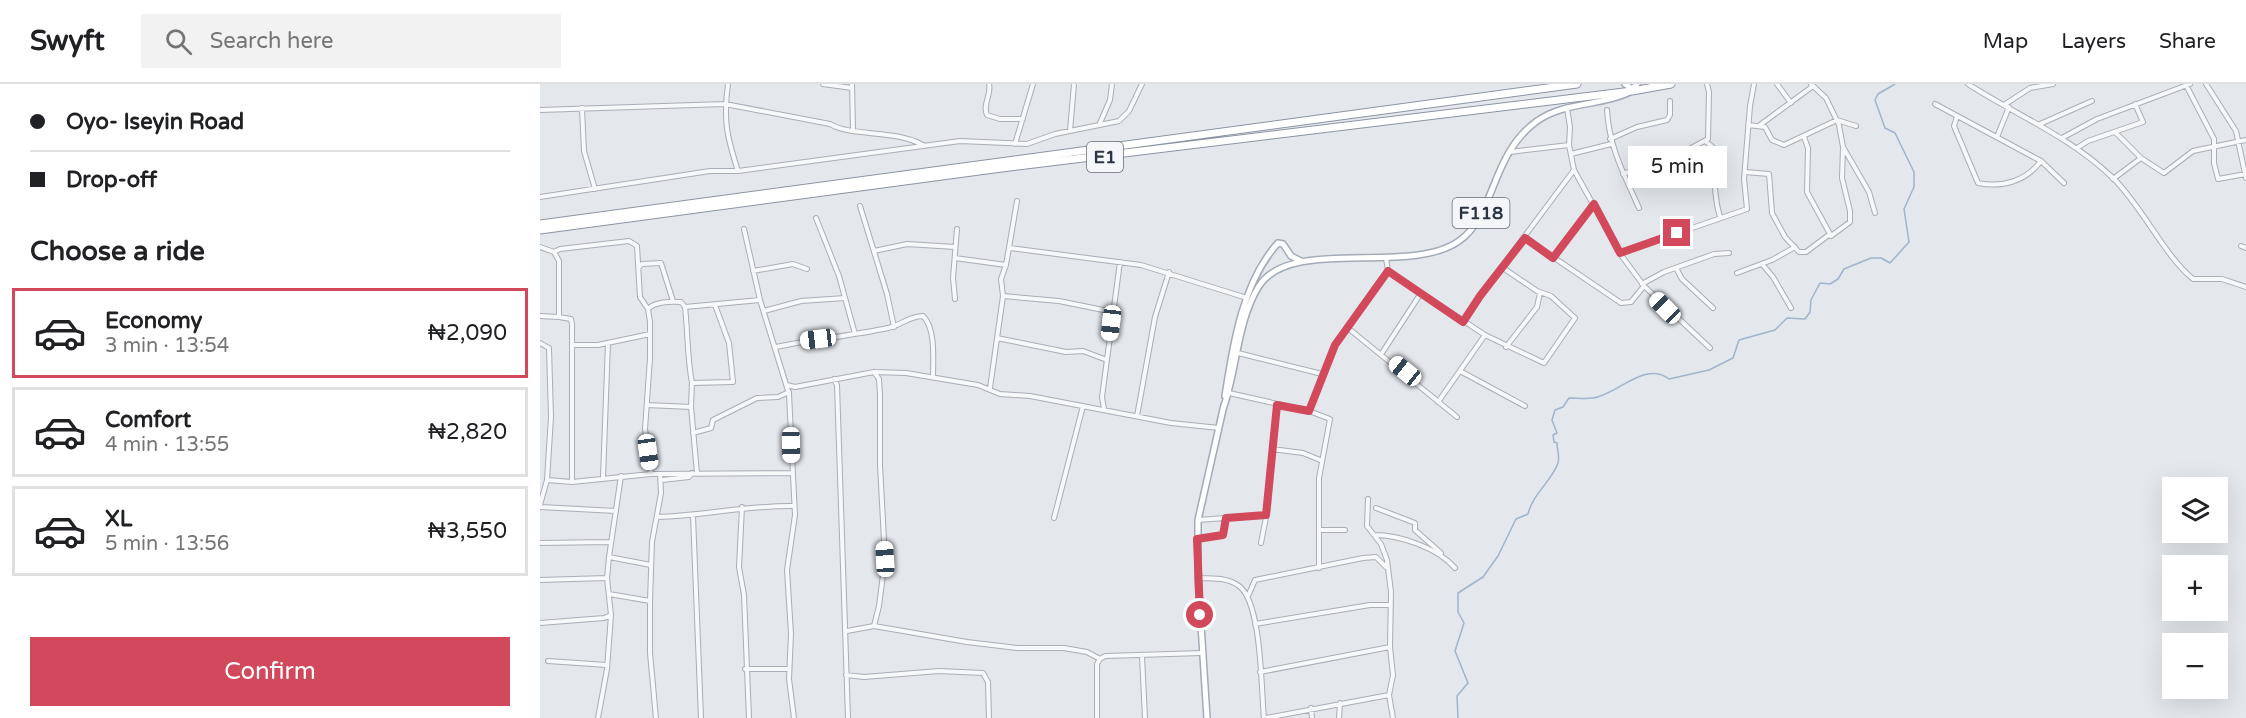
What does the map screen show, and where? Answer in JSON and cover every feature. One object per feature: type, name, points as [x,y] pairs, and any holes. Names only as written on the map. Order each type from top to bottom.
[{"type":"highway","name":"E1","points":[[540,224],[1577,84]]},
{"type":"highway","name":"E1","points":[[540,230],[994,169],[1215,144],[1671,84]]},
{"type":"main road","name":"F118","points":[[1223,408],[1229,393],[1249,310],[1260,284],[1274,273],[1302,262],[1426,255],[1460,241],[1480,214],[1499,168],[1516,140],[1540,120],[1567,108],[1629,89]]},
{"type":"main road","name":"F118","points":[[1207,718],[1198,578],[1198,520],[1247,298],[1258,274],[1278,243],[1284,244],[1291,256],[1302,262]]},
{"type":"street","points":[[728,84],[725,131],[738,171]]},
{"type":"street","points":[[823,84],[852,86],[853,129]]},
{"type":"street","points":[[989,84],[990,89],[985,108],[987,115],[1000,119],[1023,119]]},
{"type":"street","points":[[1015,144],[1033,84]]},
{"type":"street","points":[[1070,130],[1074,84]]},
{"type":"street","points":[[1100,124],[1110,100],[1112,84]]},
{"type":"street","points":[[540,197],[710,171],[738,171],[923,145],[983,140],[1027,144],[1070,130],[1124,118],[1142,84]]},
{"type":"street","points":[[1623,174],[1678,155],[1708,139],[1709,92],[1707,84]]},
{"type":"street","points":[[1620,253],[1747,209],[1745,172],[1754,84]]},
{"type":"street","points":[[1777,84],[1791,103]]},
{"type":"street","points":[[1971,84],[2077,148],[2113,179],[2145,215],[2190,276],[2198,280],[2230,281],[2246,287]]},
{"type":"street","points":[[2004,105],[2030,88],[2053,84]]},
{"type":"street","points":[[2062,138],[2079,127],[2188,85],[2214,139],[2218,179],[2246,175],[2236,131],[2206,84]]},
{"type":"street","points":[[1745,172],[1769,174],[1772,213],[1799,252],[1806,252],[1850,222],[1850,211],[1842,178],[1843,147],[1837,120],[1826,98],[1812,85],[1760,125],[1748,125]]},
{"type":"street","points":[[1571,154],[1610,141],[1637,127],[1667,120],[1670,115],[1670,101]]},
{"type":"street","points":[[2040,124],[2092,101]]},
{"type":"street","points":[[540,110],[725,104],[830,124],[840,130],[853,129],[911,138],[923,145]]},
{"type":"street","points":[[1935,104],[2041,161],[2064,183]]},
{"type":"street","points":[[2077,148],[2088,141],[2143,122],[2135,104]]},
{"type":"street","points":[[1996,137],[2009,107]]},
{"type":"street","points":[[582,108],[584,151],[595,189]]},
{"type":"street","points":[[1567,108],[1570,127],[1569,145],[1574,170],[1620,253],[1643,285],[1710,348]]},
{"type":"street","points":[[1607,110],[1610,141],[1639,208]]},
{"type":"street","points":[[1957,116],[1954,126],[1978,183],[2020,180],[2028,176],[2041,161]]},
{"type":"street","points":[[1760,125],[1777,144],[1790,144],[1837,120],[1856,126]]},
{"type":"street","points":[[2115,133],[2141,158],[2164,173],[2193,151],[2246,140]]},
{"type":"street","points":[[1804,137],[1808,148],[1807,192],[1830,231],[1830,236]]},
{"type":"street","points":[[1705,141],[1714,148],[1716,182],[1713,195],[1720,217]]},
{"type":"street","points":[[1509,153],[1569,145]]},
{"type":"street","points":[[1843,147],[1869,192],[1875,213]]},
{"type":"street","points":[[2113,179],[2141,158]]},
{"type":"street","points":[[1463,322],[1574,170]]},
{"type":"street","points":[[990,388],[1003,296],[1001,279],[1010,248],[1011,222],[1017,201]]},
{"type":"street","points":[[1553,258],[1594,204]]},
{"type":"street","points":[[860,206],[894,327]]},
{"type":"street","points":[[816,218],[846,298],[855,334]]},
{"type":"street","points":[[744,229],[760,300],[789,393],[794,506],[793,538],[787,560],[791,634],[789,669],[794,718]]},
{"type":"street","points":[[955,299],[953,278],[957,229]]},
{"type":"street","points":[[1525,238],[1621,303],[1631,302],[1643,285],[1676,268],[1714,254],[1729,253]]},
{"type":"street","points":[[554,252],[560,249],[629,241],[637,246],[640,297],[648,309],[650,334],[645,429],[651,474]]},
{"type":"street","points":[[874,251],[907,243],[955,248]]},
{"type":"street","points":[[540,247],[554,252],[559,261],[559,317]]},
{"type":"street","points":[[1010,248],[1120,262],[1169,273],[1188,281],[1247,298]]},
{"type":"street","points":[[1737,273],[1795,248]]},
{"type":"street","points":[[1309,411],[1335,345],[1388,271],[1386,257]]},
{"type":"street","points":[[955,258],[1006,265]]},
{"type":"street","points":[[1104,409],[1102,397],[1120,262]]},
{"type":"street","points":[[639,268],[642,264],[661,264],[670,299],[674,302]]},
{"type":"street","points":[[753,271],[793,264],[807,269]]},
{"type":"street","points":[[1762,264],[1773,277],[1791,308]]},
{"type":"street","points":[[1388,271],[1485,335],[1506,347],[1544,363],[1574,320],[1573,315],[1551,296],[1540,293],[1503,268]]},
{"type":"street","points":[[1676,268],[1682,279],[1713,308]]},
{"type":"street","points":[[1137,416],[1152,331],[1169,273]]},
{"type":"street","points":[[1382,353],[1421,293]]},
{"type":"street","points":[[1506,347],[1537,307],[1540,293]]},
{"type":"street","points":[[1003,296],[1059,301],[1113,312]]},
{"type":"street","points":[[764,311],[801,301],[846,298]]},
{"type":"street","points":[[685,307],[760,300]]},
{"type":"street","points":[[648,309],[653,305],[674,302],[681,302],[685,307],[697,473]]},
{"type":"street","points":[[692,383],[733,382],[729,343],[716,305]]},
{"type":"street","points":[[540,316],[571,319],[572,482]]},
{"type":"street","points":[[776,347],[806,340],[894,327],[912,317],[926,318],[933,349],[933,377]]},
{"type":"street","points":[[1348,328],[1382,353],[1457,417]]},
{"type":"street","points":[[572,345],[608,343],[650,334]]},
{"type":"street","points":[[1438,402],[1485,335]]},
{"type":"street","points":[[997,338],[1066,352],[1083,351],[1107,360]]},
{"type":"street","points":[[540,343],[549,348],[551,361],[547,480],[540,506],[616,511]]},
{"type":"street","points":[[603,477],[608,343]]},
{"type":"street","points":[[1238,354],[1322,374]]},
{"type":"street","points":[[1460,371],[1525,406]]},
{"type":"street","points":[[787,385],[795,387],[874,372],[885,372],[933,377],[990,388],[1000,394],[1012,393],[1171,423],[1219,428]]},
{"type":"street","points":[[874,372],[879,379],[885,559],[874,626]]},
{"type":"street","points":[[879,379],[885,372]]},
{"type":"street","points":[[837,385],[843,378]]},
{"type":"street","points":[[834,379],[837,385],[837,447],[847,632],[848,718]]},
{"type":"street","points":[[693,434],[711,428],[713,420],[757,398],[766,400],[778,398],[795,387]]},
{"type":"street","points":[[1229,393],[1309,411],[1330,419],[1320,460],[1320,568]]},
{"type":"street","points":[[647,405],[691,407]]},
{"type":"street","points":[[1260,543],[1266,515],[1277,405]]},
{"type":"street","points":[[1054,518],[1083,406]]},
{"type":"street","points":[[1272,449],[1303,453],[1320,460]]},
{"type":"street","points":[[662,480],[689,477],[692,473]]},
{"type":"street","points":[[547,480],[572,482],[603,477],[651,474],[791,473]]},
{"type":"street","points":[[656,718],[650,653],[650,601],[653,528],[657,517],[662,480],[660,474]]},
{"type":"street","points":[[598,718],[607,665],[611,615],[607,578],[610,542],[621,476]]},
{"type":"street","points":[[1368,499],[1367,526],[1381,543],[1387,560],[1386,567],[1392,592],[1389,605],[1393,675],[1389,695],[1393,718]]},
{"type":"street","points":[[657,517],[693,516],[742,507],[794,506]]},
{"type":"street","points":[[742,507],[739,567],[744,595],[749,718]]},
{"type":"street","points":[[1376,508],[1414,523],[1415,530],[1455,568]]},
{"type":"street","points":[[1198,520],[1266,515]]},
{"type":"street","points":[[693,516],[701,718]]},
{"type":"street","points":[[1197,539],[1223,535],[1226,518]]},
{"type":"street","points":[[1320,530],[1345,530]]},
{"type":"street","points":[[1374,535],[1400,537],[1445,558]]},
{"type":"street","points":[[540,543],[610,542]]},
{"type":"street","points":[[1248,596],[1256,580],[1376,557],[1386,567]]},
{"type":"street","points":[[609,558],[651,564]]},
{"type":"street","points":[[540,580],[607,578]]},
{"type":"street","points":[[1198,578],[1228,580],[1241,587],[1248,596],[1255,624],[1265,718],[1389,695]]},
{"type":"street","points":[[609,594],[650,601]]},
{"type":"street","points":[[1255,624],[1359,606],[1389,605]]},
{"type":"street","points":[[540,622],[604,618],[611,615]]},
{"type":"street","points":[[847,632],[874,626],[1017,648],[1065,648],[1087,652],[1100,659]]},
{"type":"street","points":[[1260,672],[1390,647]]},
{"type":"street","points":[[1097,718],[1097,664],[1100,659],[1106,656],[1203,653]]},
{"type":"street","points":[[1142,656],[1146,718]]},
{"type":"street","points":[[548,661],[607,665]]},
{"type":"street","points":[[746,669],[789,669]]},
{"type":"street","points":[[846,675],[864,677],[939,671],[983,673],[988,682],[989,718]]},
{"type":"street","points":[[1339,718],[1340,703]]},
{"type":"street","points":[[1311,708],[1312,718]]},
{"type":"waterway","points":[[1458,718],[1457,696],[1468,683],[1455,651],[1464,623],[1458,612],[1458,593],[1483,577],[1498,556],[1516,519],[1528,514],[1534,500],[1555,469],[1559,459],[1557,443],[1554,442],[1553,435],[1557,433],[1552,420],[1555,410],[1563,407],[1569,398],[1602,396],[1641,376],[1660,374],[1669,379],[1709,370],[1733,358],[1739,340],[1775,330],[1787,318],[1805,319],[1810,312],[1811,300],[1820,283],[1830,284],[1838,279],[1844,269],[1871,258],[1881,258],[1890,263],[1909,242],[1904,209],[1914,187],[1914,172],[1895,133],[1885,128],[1875,100],[1878,94],[1895,84]]},
{"type":"route","points":[[1200,615],[1197,539],[1209,539],[1223,535],[1226,518],[1266,515],[1277,405],[1309,411],[1335,345],[1388,271],[1463,322],[1525,238],[1553,258],[1580,226],[1594,204],[1620,253],[1677,233]]}]
